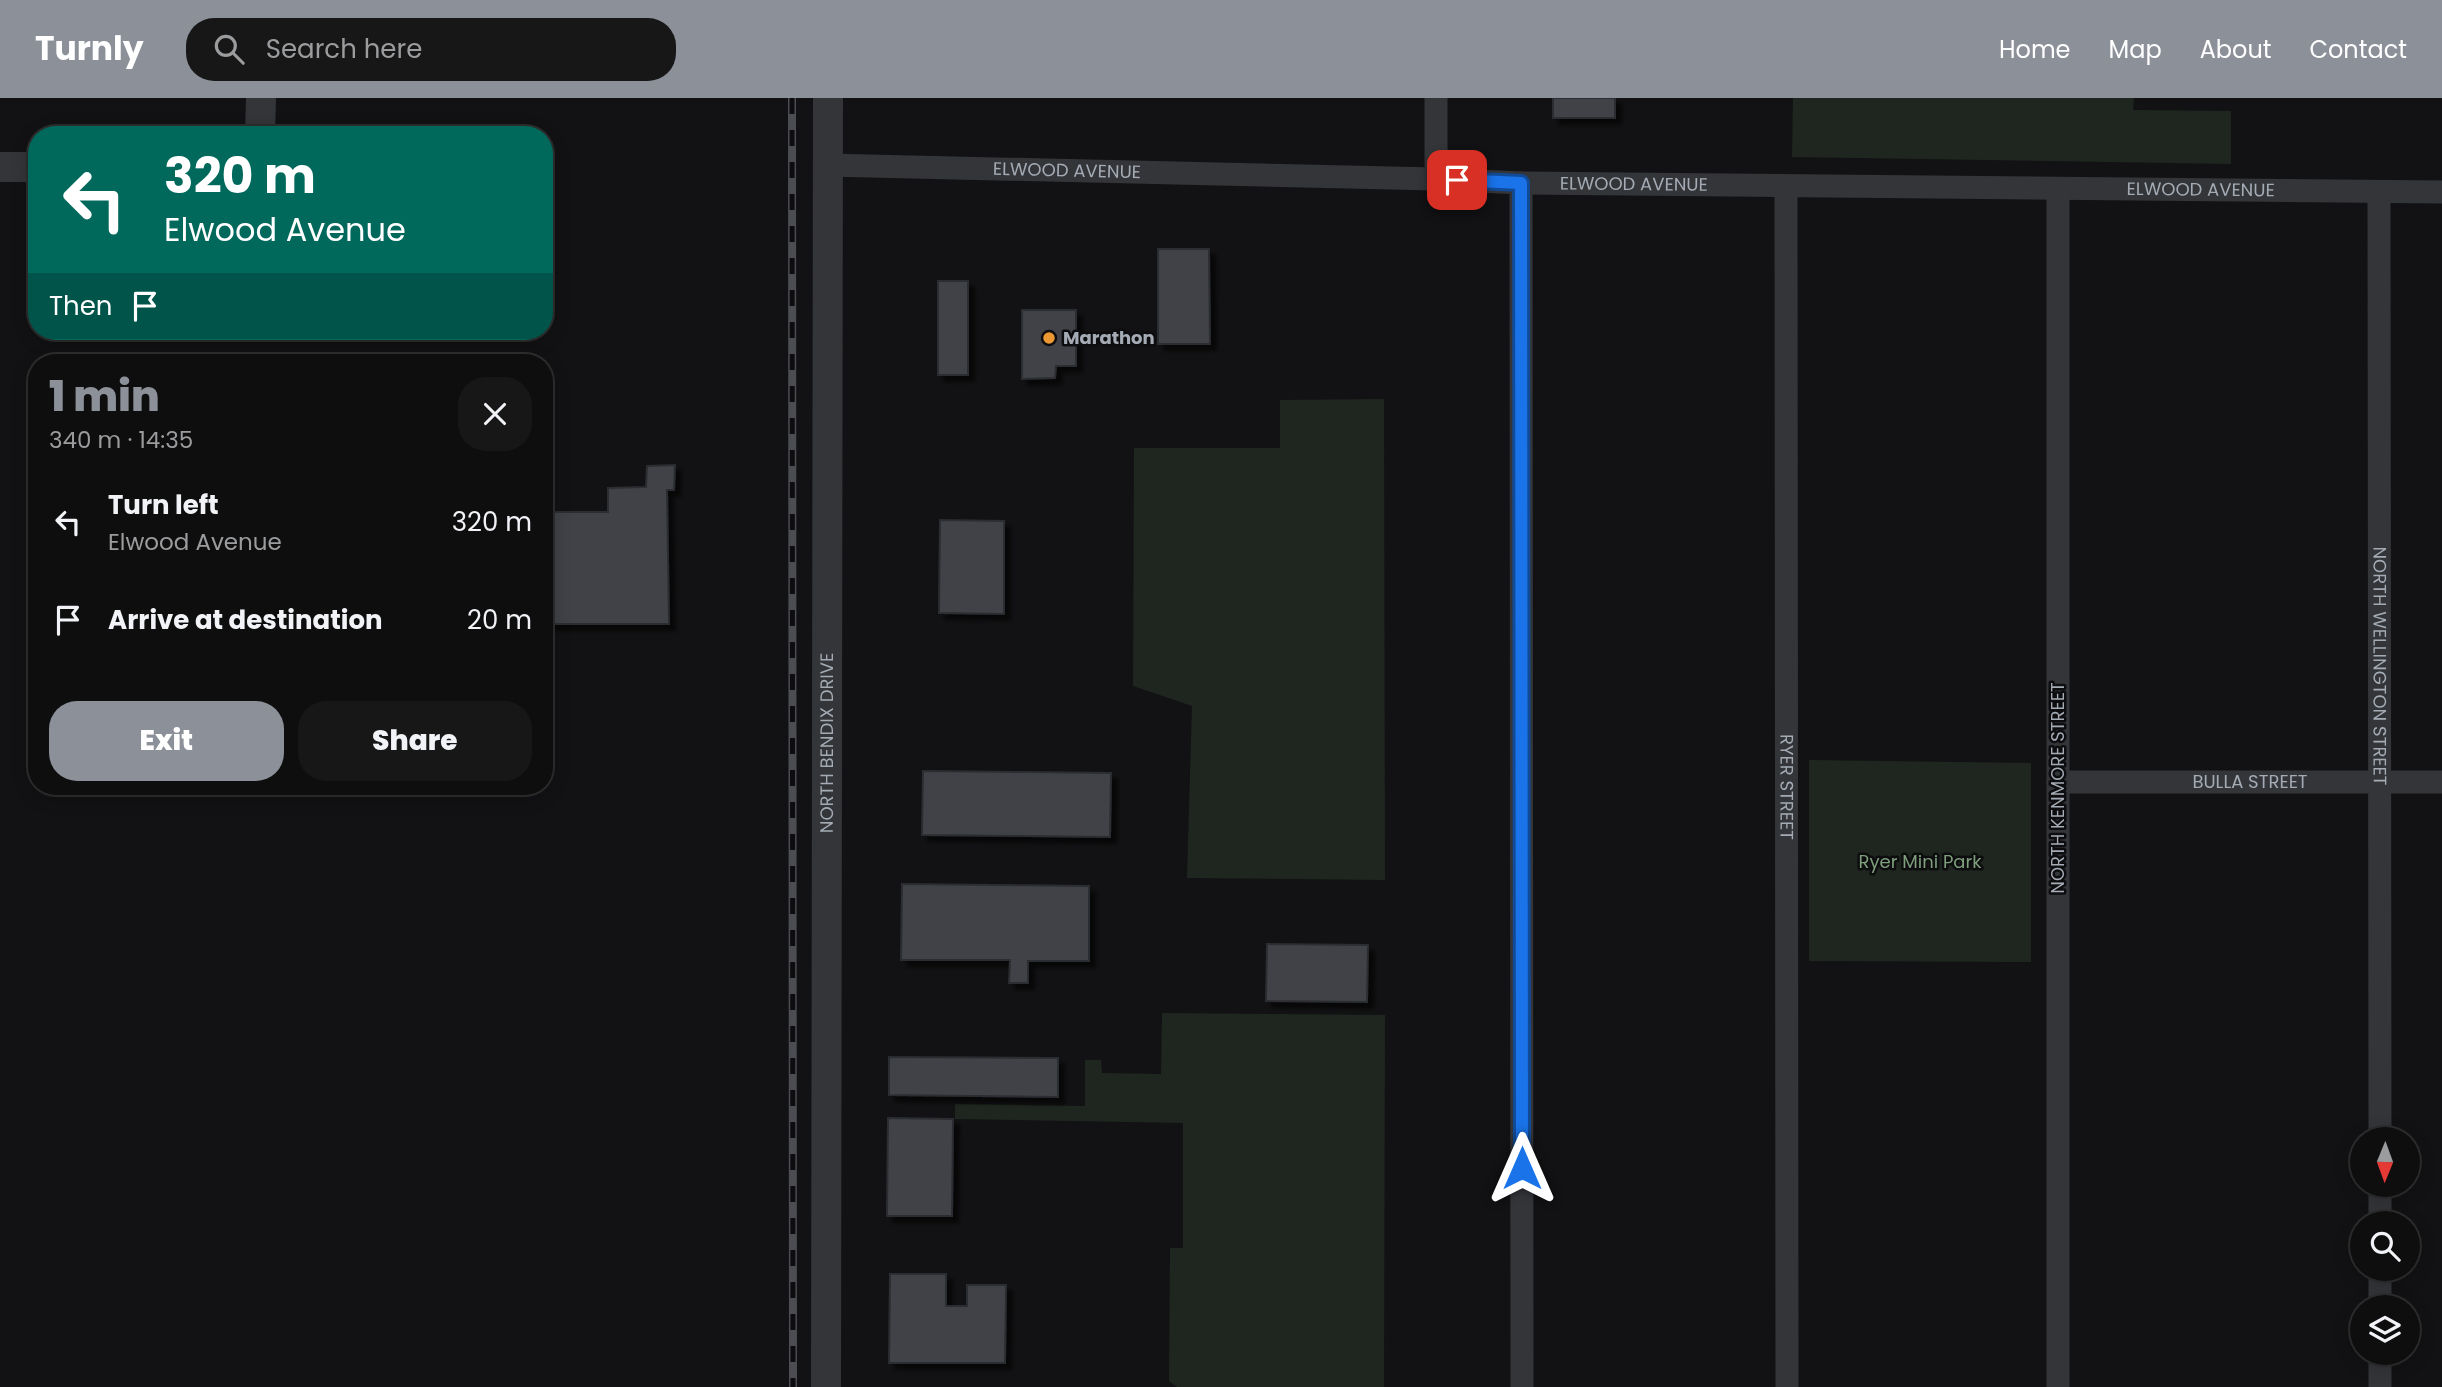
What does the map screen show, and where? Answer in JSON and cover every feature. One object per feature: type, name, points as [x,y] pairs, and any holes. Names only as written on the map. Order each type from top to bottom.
[{"type":"street","points":[[260,126],[261,98]]},
{"type":"street","name":"NORTH BENDIX DRIVE","points":[[826,1387],[828,98]]},
{"type":"street","points":[[1436,98],[1436,179]]},
{"type":"street","name":"ELWOOD AVENUE","points":[[827,165],[1521,183],[2442,192]]},
{"type":"street","points":[[0,167],[28,167]]},
{"type":"street","points":[[1521,183],[1522,1387]]},
{"type":"street","name":"RYER STREET","points":[[1786,187],[1787,1387]]},
{"type":"street","name":"NORTH KENMORE STREET","points":[[2058,190],[2058,1387]]},
{"type":"street","name":"NORTH WELLINGTON STREET","points":[[2379,192],[2380,1127]]},
{"type":"street","name":"BULLA STREET","points":[[2058,782],[2442,782]]},
{"type":"street","points":[[2380,1365],[2380,1387]]},
{"type":"green space","points":[[1793,98],[2134,98],[2133,110],[2231,111],[2231,164],[1792,157]]},
{"type":"green space","points":[[1384,399],[1385,880],[1187,878],[1192,706],[1133,686],[1134,448],[1280,448],[1280,400]]},
{"type":"green space","name":"Ryer Mini Park","points":[[1809,760],[2031,763],[2031,962],[1809,961]]},
{"type":"green space","points":[[1162,1013],[1385,1015],[1384,1387],[1177,1387],[1169,1381],[1170,1248],[1183,1248],[1183,1123],[955,1119],[955,1104],[1085,1106],[1085,1060],[1101,1060],[1102,1073],[1161,1074]]},
{"type":"building","points":[[1553,98],[1615,98],[1615,118],[1553,118]]},
{"type":"building","points":[[1158,249],[1209,249],[1210,344],[1158,344]]},
{"type":"building","points":[[938,281],[968,281],[968,375],[938,375]]},
{"type":"building","name":"Marathon","points":[[1022,310],[1076,310],[1076,366],[1056,366],[1055,378],[1022,379]]},
{"type":"building","points":[[675,465],[674,490],[667,490],[669,624],[553,624],[553,512],[608,512],[608,488],[646,487],[647,466]]},
{"type":"building","points":[[940,520],[1004,521],[1004,614],[939,613]]},
{"type":"building","points":[[923,771],[1111,773],[1110,837],[922,835]]},
{"type":"building","points":[[902,884],[1089,886],[1089,961],[1028,961],[1028,983],[1009,983],[1010,960],[901,960]]},
{"type":"building","points":[[1267,944],[1368,945],[1367,1002],[1266,1001]]},
{"type":"building","points":[[889,1057],[1058,1058],[1058,1097],[889,1095]]},
{"type":"building","points":[[888,1118],[953,1119],[952,1216],[887,1216]]},
{"type":"building","points":[[890,1274],[946,1274],[946,1306],[967,1306],[967,1285],[1006,1285],[1005,1363],[889,1363]]},
{"type":"railway","points":[[792,98],[793,1387]]},
{"type":"place","name":"Marathon","points":[[1049,338]]},
{"type":"route","points":[[1457,180],[1521,183],[1522,1168]]}]
